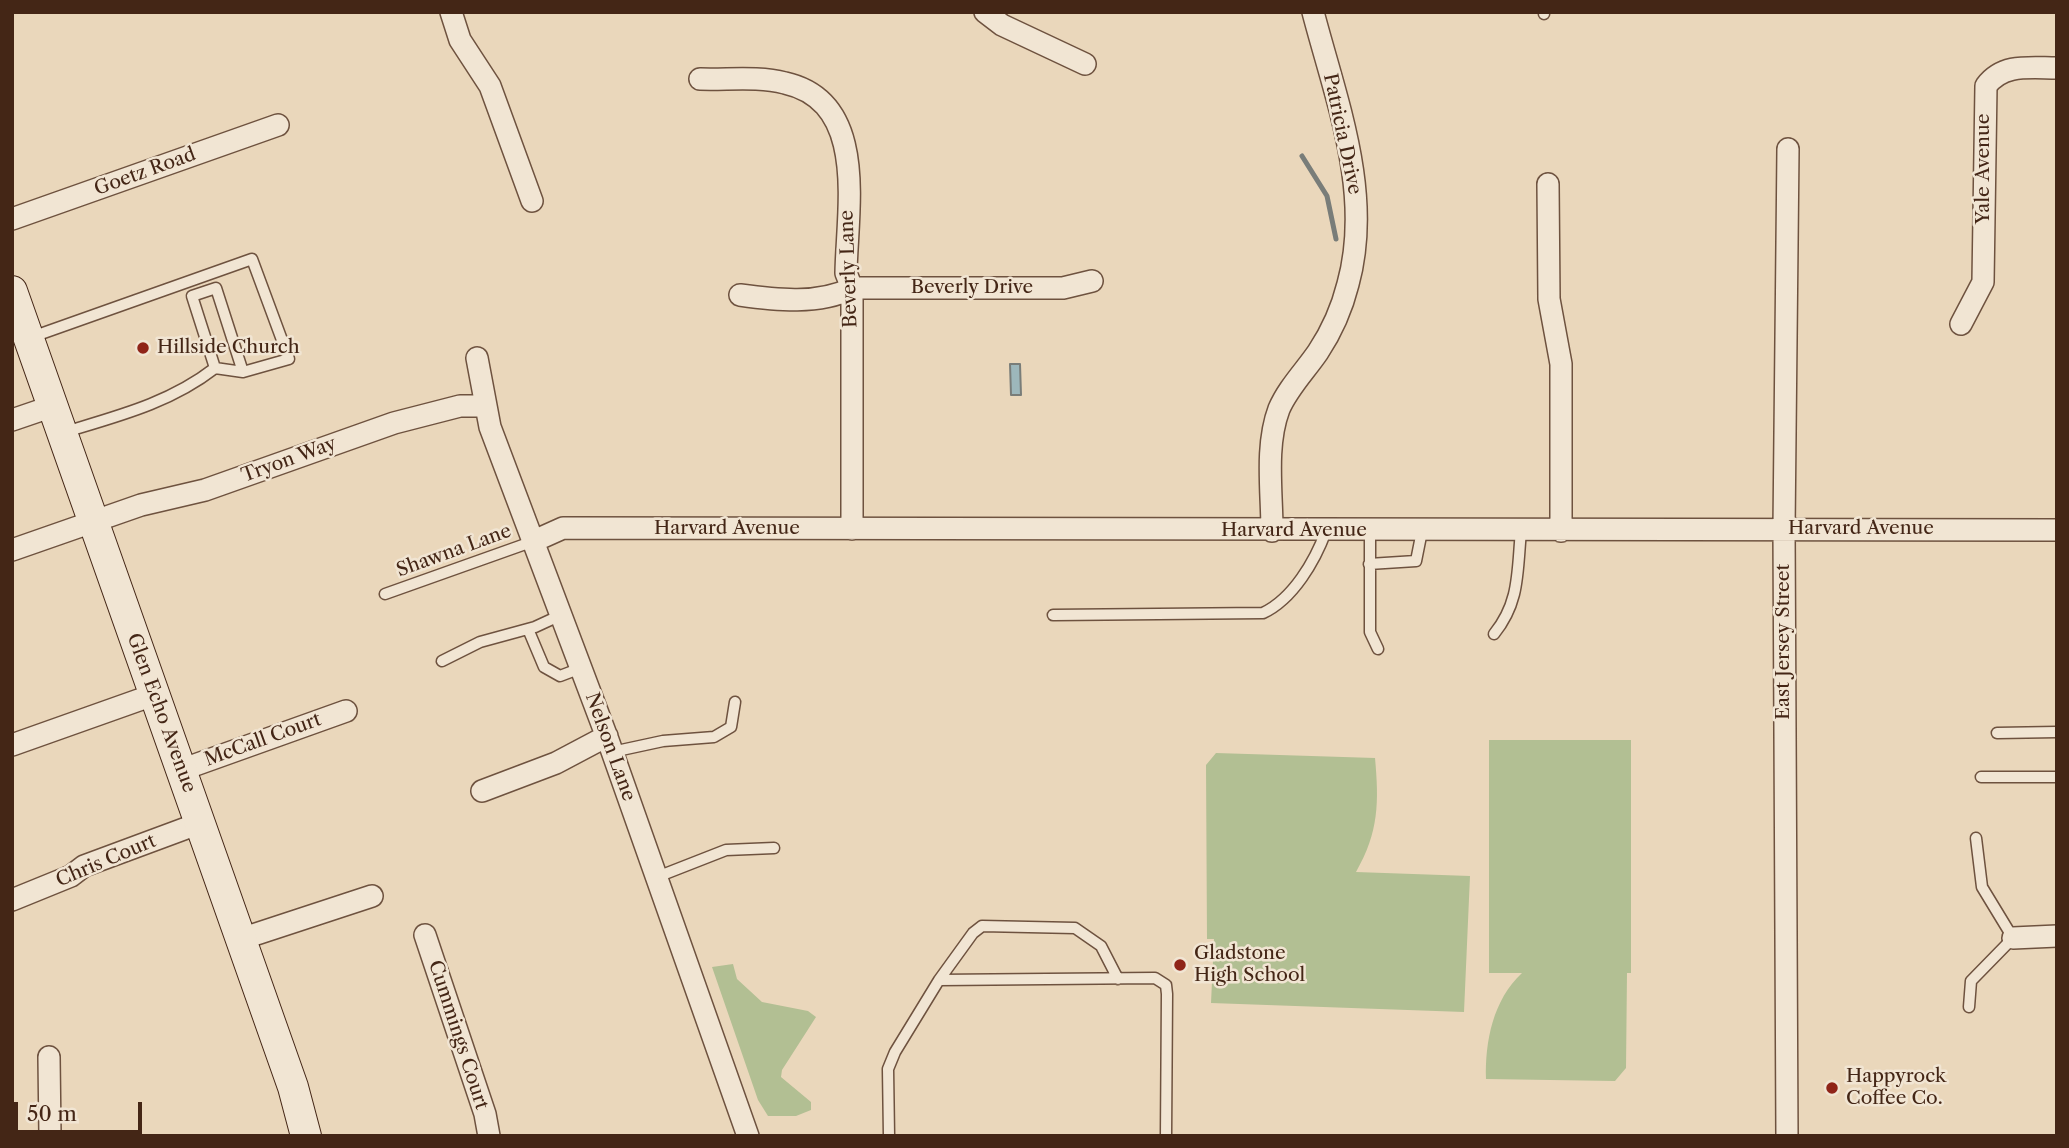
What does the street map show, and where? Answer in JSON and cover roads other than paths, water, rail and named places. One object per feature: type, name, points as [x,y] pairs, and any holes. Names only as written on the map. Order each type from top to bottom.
[{"type":"street","points":[[451,12],[460,40],[490,86],[532,201]]},
{"type":"street","points":[[985,12],[1002,24],[1085,64]]},
{"type":"street","name":"Patricia Drive","points":[[1272,531],[1271,451],[1275,423],[1285,396],[1331,330],[1348,285],[1357,237],[1355,181],[1313,12]]},
{"type":"street","name":"Yale Avenue","points":[[1961,324],[1983,282],[1986,86],[1995,74],[2006,70],[2057,68]]},
{"type":"street","name":"Beverly Lane","points":[[699,79],[771,80],[789,83],[806,90],[832,110],[840,124],[848,157],[846,273],[852,288],[852,529]]},
{"type":"street","name":"Goetz Road","points":[[12,219],[278,125]]},
{"type":"street","name":"East Jersey Street","points":[[1787,1136],[1784,529],[1788,149]]},
{"type":"street","points":[[1548,184],[1549,299],[1561,364],[1561,531]]},
{"type":"street","name":"Beverly Drive","points":[[740,295],[767,299],[833,298],[852,288],[1063,288],[1092,281]]},
{"type":"street","name":"Glen Echo Avenue","points":[[12,291],[241,939],[297,1100],[306,1136]]},
{"type":"street","name":"Nelson Lane","points":[[477,358],[490,427],[610,744],[748,1136]]},
{"type":"street","name":"Tryon Way","points":[[12,550],[141,505],[205,490],[435,411],[486,406]]},
{"type":"street","points":[[12,421],[58,420]]},
{"type":"street","name":"Harvard Avenue","points":[[534,541],[563,528],[2057,530]]},
{"type":"street","points":[[12,745],[153,695]]},
{"type":"street","name":"McCall Court","points":[[181,770],[346,711]]},
{"type":"street","points":[[482,791],[610,744]]},
{"type":"street","name":"Chris Court","points":[[12,900],[71,876],[84,866],[200,823]]},
{"type":"street","points":[[241,939],[372,896]]},
{"type":"street","name":"Cummings Court","points":[[425,935],[485,1114],[489,1136]]},
{"type":"street","points":[[2013,938],[2057,936]]},
{"type":"street","points":[[49,1057],[50,1136]]},
{"type":"lane","points":[[29,338],[252,259],[289,359],[243,372],[215,368],[192,386],[155,404],[58,420]]},
{"type":"lane","points":[[215,368],[192,296],[216,288],[243,372]]},
{"type":"lane","points":[[1053,615],[1263,613],[1277,607],[1317,557],[1326,531]]},
{"type":"lane","points":[[1370,531],[1370,632],[1378,649]]},
{"type":"lane","points":[[1369,564],[1416,561],[1422,531]]},
{"type":"lane","points":[[1494,634],[1510,615],[1516,586],[1521,531]]},
{"type":"lane","name":"Shawna Lane","points":[[385,594],[534,541]]},
{"type":"lane","points":[[442,661],[480,642],[528,629],[561,615]]},
{"type":"lane","points":[[528,629],[544,667],[561,676],[581,668]]},
{"type":"lane","points":[[610,744],[719,735],[730,727],[735,702]]},
{"type":"lane","points":[[1997,733],[2057,732]]},
{"type":"lane","points":[[1981,777],[2057,777]]},
{"type":"lane","points":[[1969,1007],[1971,981],[2013,938],[1982,887],[1976,838]]},
{"type":"lane","points":[[657,877],[726,850],[774,848]]},
{"type":"lane","points":[[889,1136],[888,1069],[895,1052],[939,980],[973,933],[982,926],[1075,928],[1101,946],[1118,978]]},
{"type":"lane","points":[[939,980],[1155,978],[1166,985],[1166,1136]]},
{"type":"water","points":[[1010,364],[1020,364],[1021,395],[1011,395]]},
{"type":"waterway","points":[[1302,156],[1327,196],[1336,239]]},
{"type":"place","name":"Hillside Church","points":[[143,348]]},
{"type":"place","name":"Gladstone High School","points":[[1180,965]]},
{"type":"place","name":"Happyrock Coffee Co.","points":[[1832,1088]]}]
